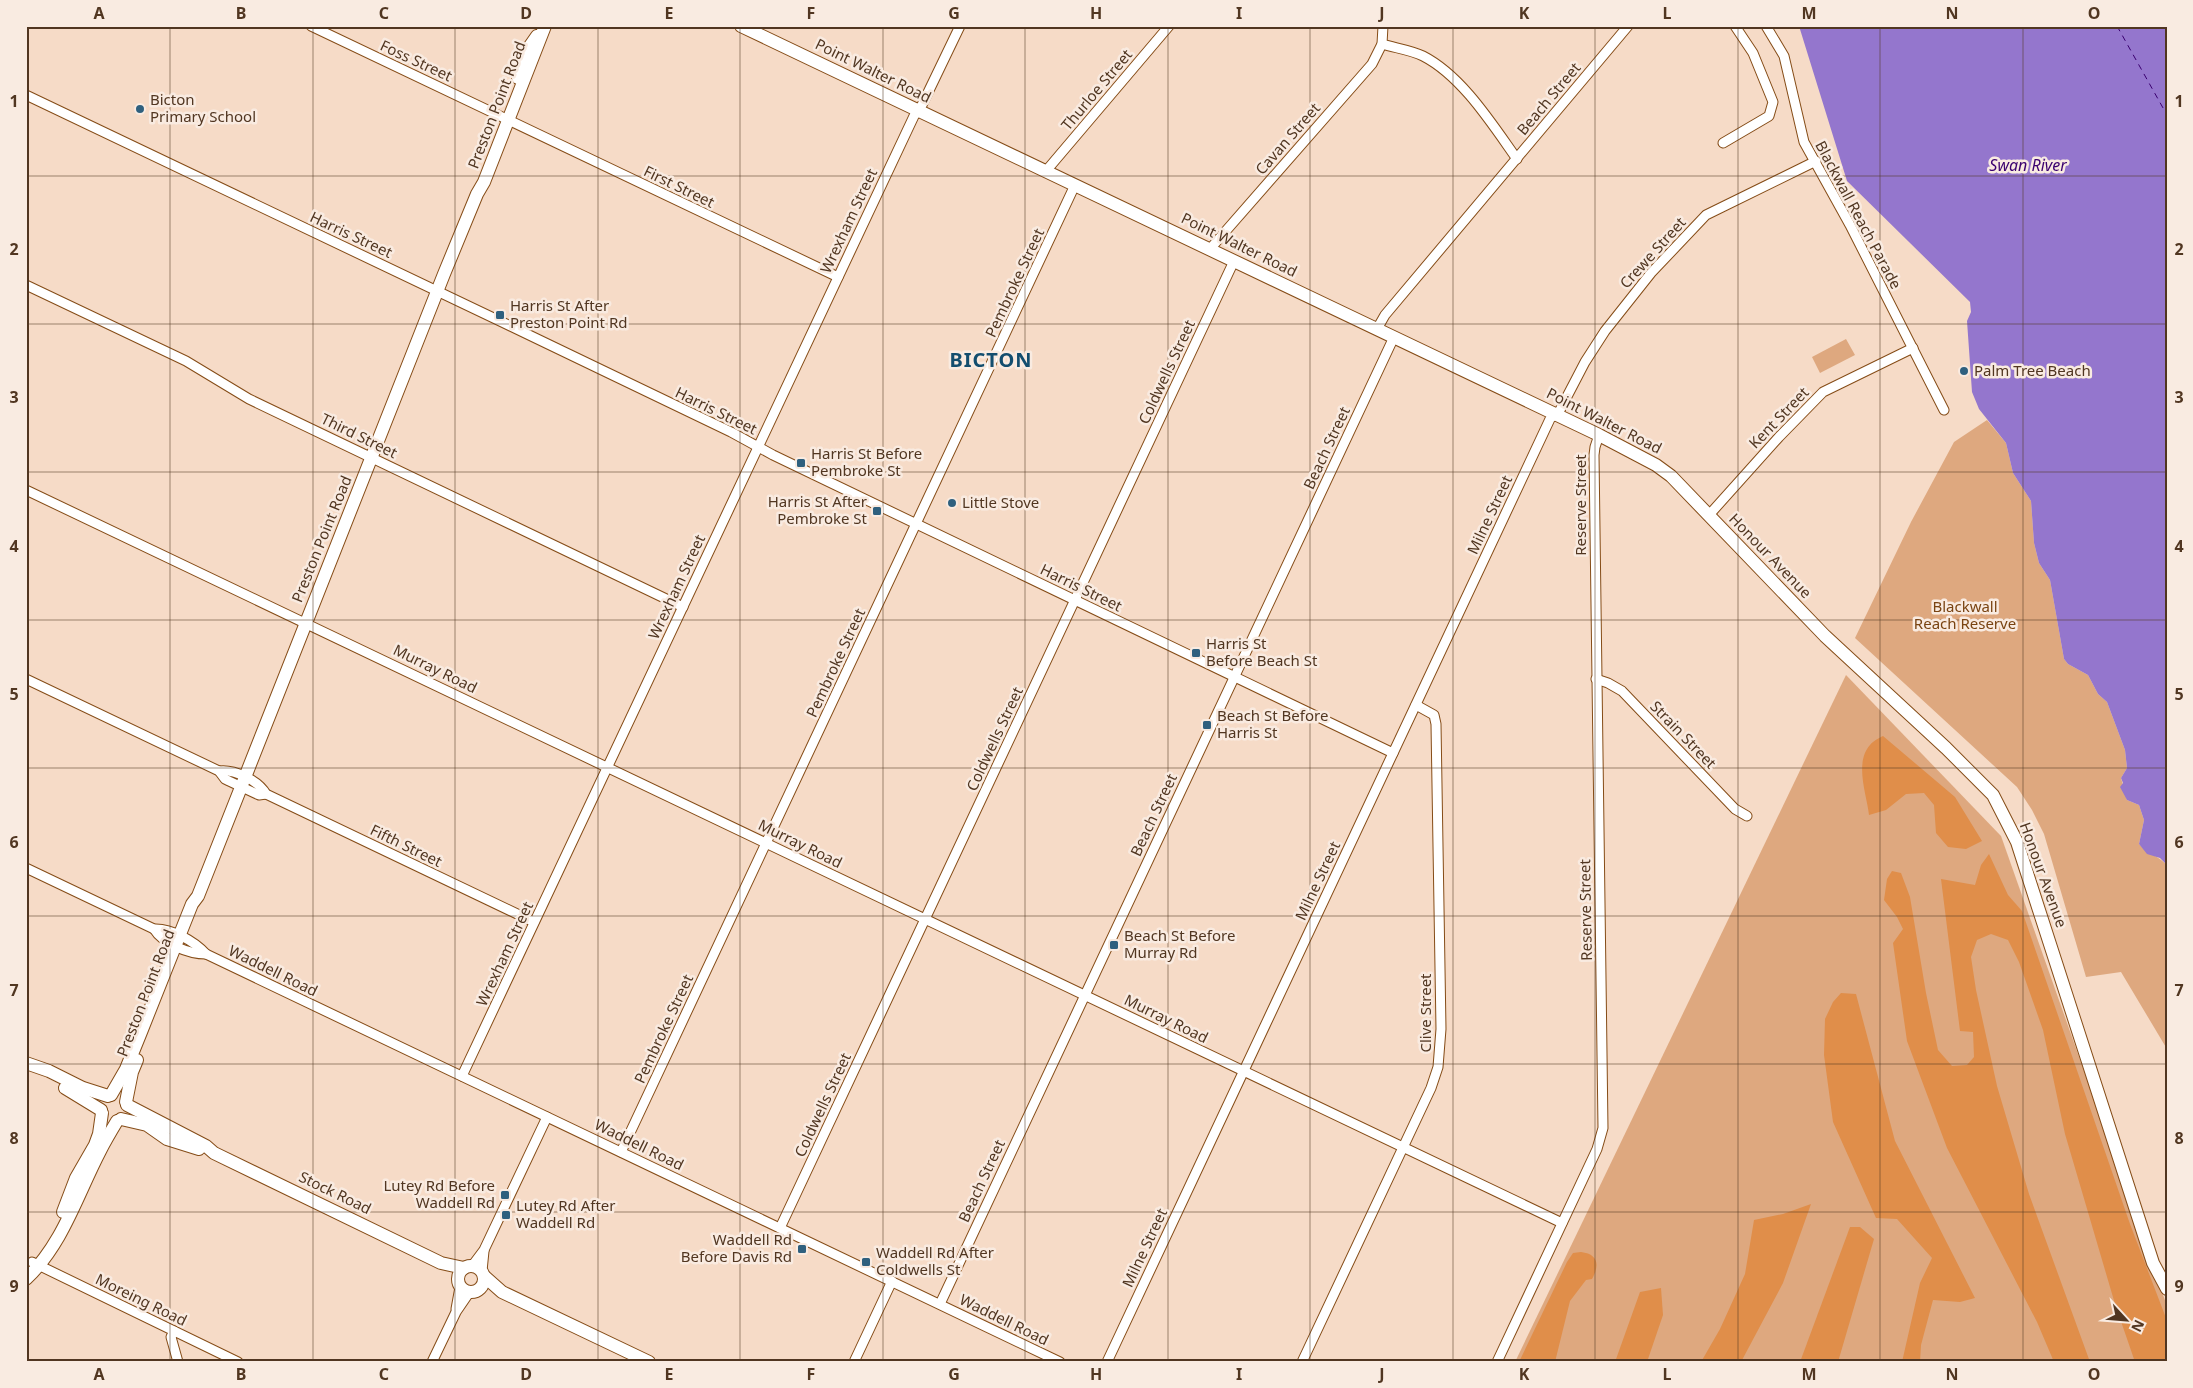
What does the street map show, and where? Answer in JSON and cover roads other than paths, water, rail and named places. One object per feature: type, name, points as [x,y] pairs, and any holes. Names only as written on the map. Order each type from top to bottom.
[{"type":"street","name":"Foss Street","points":[[311,26],[505,119]]},
{"type":"street","name":"Preston Point Road","points":[[505,119],[520,73],[523,56],[540,26]]},
{"type":"street","name":"Preston Point Road","points":[[110,1096],[126,1068],[196,905],[477,194],[479,179],[545,26]]},
{"type":"street","name":"Point Walter Road","points":[[741,26],[1599,435],[1656,465],[1671,476],[1709,515]]},
{"type":"street","name":"Wrexham Street","points":[[462,1076],[838,277],[960,26]]},
{"type":"street","name":"Thurloe Street","points":[[1046,171],[1169,26]]},
{"type":"street","points":[[1383,26],[1382,44],[1422,56],[1439,66],[1477,102],[1517,159]]},
{"type":"street","name":"Beach Street","points":[[1377,329],[1385,315],[1628,26]]},
{"type":"street","points":[[1723,143],[1769,116],[1772,102],[1753,53],[1736,26]]},
{"type":"street","name":"Blackwall Reach Parade","points":[[1766,26],[1784,56],[1804,142],[1816,161],[1944,410]]},
{"type":"street","name":"Cavan Street","points":[[1210,249],[1372,64],[1382,44]]},
{"type":"street","name":"Harris Street","points":[[26,96],[438,292],[1393,753]]},
{"type":"street","name":"First Street","points":[[505,119],[838,277]]},
{"type":"street","name":"Crewe Street","points":[[1556,414],[1605,331],[1651,273],[1706,215],[1816,161]]},
{"type":"street","name":"Pembroke Street","points":[[621,1152],[1075,185]]},
{"type":"street","name":"Coldwells Street","points":[[780,1228],[1234,261]]},
{"type":"street","name":"Third Street","points":[[26,285],[186,361],[249,399],[683,607]]},
{"type":"street","name":"Beach Street","points":[[940,1304],[1394,337]]},
{"type":"street","name":"Kent Street","points":[[1709,515],[1779,437],[1823,392],[1913,348]]},
{"type":"street","name":"Milne Street","points":[[1107,1362],[1550,419],[1556,414]]},
{"type":"street","name":"Reserve Street","points":[[1497,1362],[1597,1149],[1602,1128],[1594,455],[1594,447],[1599,435]]},
{"type":"street","name":"Murray Road","points":[[26,490],[1562,1223]]},
{"type":"street","name":"Honour Avenue","points":[[1709,515],[1825,636],[1946,748],[1993,796],[2018,842],[2150,1253],[2167,1289]]},
{"type":"street","name":"Fifth Street","points":[[26,679],[219,771],[228,770],[243,782],[262,787],[266,794],[534,922]]},
{"type":"street","name":"Strain Street","points":[[1596,679],[1608,683],[1622,692],[1735,809],[1747,816]]},
{"type":"street","name":"Clive Street","points":[[1302,1362],[1431,1088],[1441,1050],[1436,724],[1434,715],[1416,705]]},
{"type":"street","name":"Waddell Road","points":[[26,868],[154,929],[158,935],[200,947],[206,954],[1060,1362]]},
{"type":"street","name":"Preston Point Road","points":[[127,1104],[132,1072],[180,942]]},
{"type":"street","name":"Stock Road","points":[[26,1063],[49,1071],[82,1088],[121,1097],[127,1104],[206,1146],[214,1153]]},
{"type":"street","name":"Stock Road","points":[[26,1069],[82,1097],[102,1111],[108,1120],[147,1125],[167,1139],[214,1153],[441,1263],[476,1270],[502,1292],[649,1362]]},
{"type":"street","points":[[26,1279],[32,1265],[59,1222],[76,1178],[95,1145],[99,1134],[102,1102],[110,1096]]},
{"type":"street","points":[[32,1265],[57,1240],[100,1151],[126,1112],[127,1104]]},
{"type":"street","points":[[476,1270],[547,1117]]},
{"type":"street","name":"Stock Road","points":[[441,1263],[466,1288],[502,1292]]},
{"type":"street","name":"Moreing Road","points":[[32,1265],[238,1362]]},
{"type":"street","points":[[466,1288],[484,1284],[476,1270]]},
{"type":"street","points":[[466,1288],[458,1275],[476,1270]]},
{"type":"street","points":[[854,1362],[892,1281]]},
{"type":"street","points":[[432,1362],[466,1288]]},
{"type":"street","points":[[174,1332],[171,1337],[178,1362]]},
{"type":"water","name":"Swan River","points":[[1799,26],[2167,26],[2167,865],[2160,858],[2147,854],[2139,844],[2144,820],[2139,805],[2127,800],[2120,787],[2123,783],[2121,778],[2127,768],[2125,750],[2107,702],[2098,694],[2088,675],[2068,664],[2064,659],[2050,580],[2039,563],[2034,543],[2031,501],[2013,473],[2006,443],[1979,409],[1972,392],[1967,321],[1971,312],[1970,302],[1847,181]]},
{"type":"place","name":"Bicton Primary School","points":[[140,109]]},
{"type":"place","name":"Harris St After Preston Point Rd","points":[[500,315]]},
{"type":"place","name":"Palm Tree Beach","points":[[1964,371]]},
{"type":"place","name":"Harris St Before Pembroke St","points":[[801,463]]},
{"type":"place","name":"Little Stove","points":[[952,503]]},
{"type":"place","name":"Harris St After Pembroke St","points":[[877,511]]},
{"type":"place","name":"Harris St Before Beach St","points":[[1196,653]]},
{"type":"place","name":"Beach St Before Harris St","points":[[1207,725]]},
{"type":"place","name":"Beach St Before Murray Rd","points":[[1114,945]]},
{"type":"place","name":"Lutey Rd Before Waddell Rd","points":[[505,1195]]},
{"type":"place","name":"Lutey Rd After Waddell Rd","points":[[506,1215]]},
{"type":"place","name":"Waddell Rd Before Davis Rd","points":[[802,1249]]},
{"type":"place","name":"Waddell Rd After Coldwells St","points":[[866,1262]]},
{"type":"district","name":"BICTON","points":[[991,360]]},
{"type":"park label","name":"Blackwall Reach Reserve","points":[[1965,616]]}]
